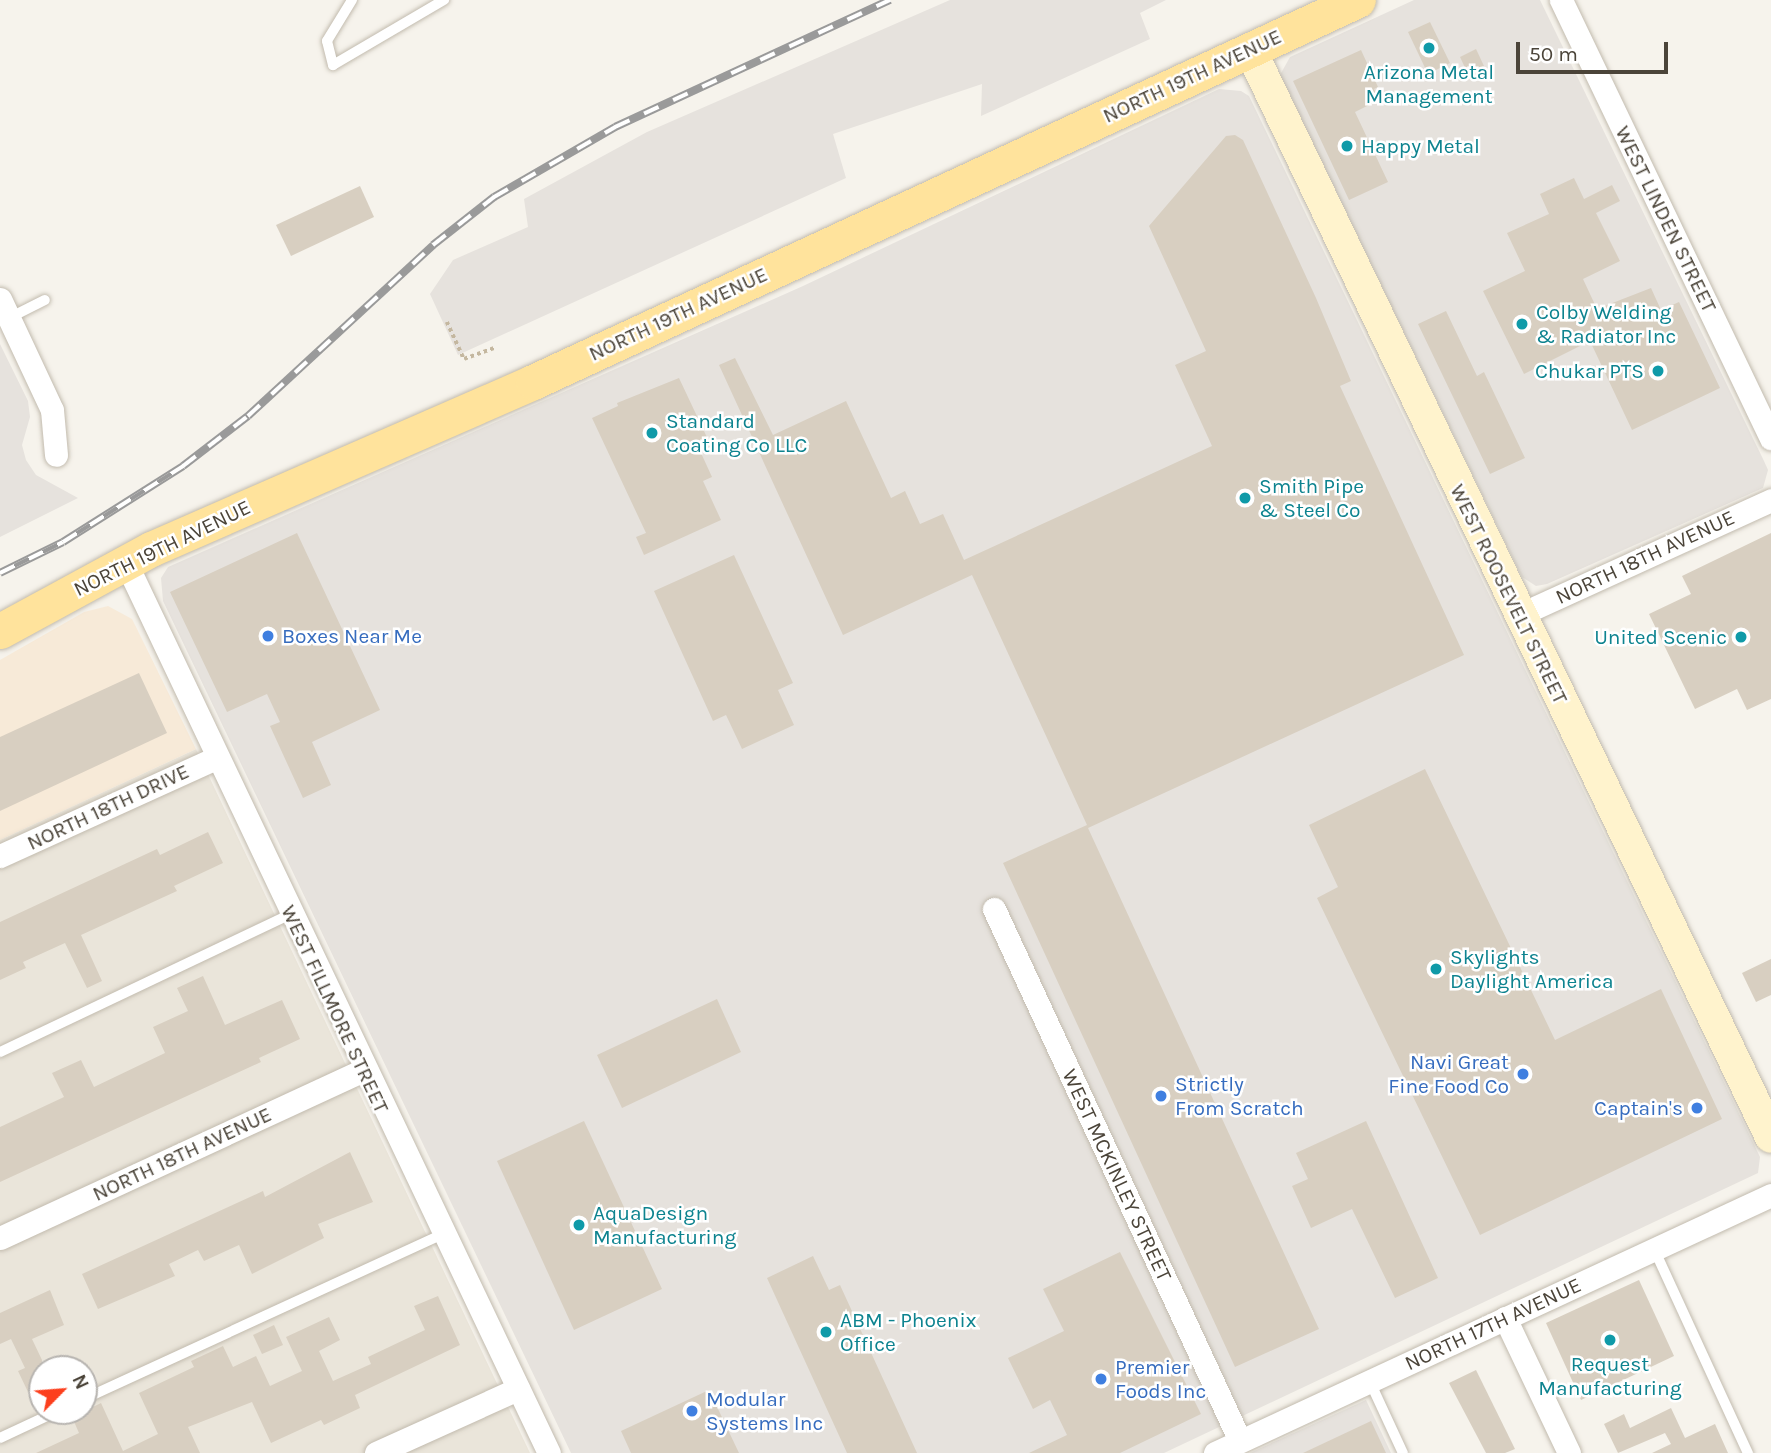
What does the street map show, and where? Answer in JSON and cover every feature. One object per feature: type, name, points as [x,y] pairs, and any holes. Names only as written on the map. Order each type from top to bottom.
[{"type":"main road","name":"NORTH 19TH AVENUE","points":[[0,631],[126,563],[533,382],[1358,0]]},
{"type":"street","name":"WEST LINDEN STREET","points":[[1561,0],[1771,438]]},
{"type":"street","name":"WEST ROOSEVELT STREET","points":[[1250,50],[1771,1137]]},
{"type":"street","points":[[4,309],[52,410],[56,456]]},
{"type":"street","name":"NORTH 18TH AVENUE","points":[[1519,615],[1771,499]]},
{"type":"street","name":"WEST FILLMORE STREET","points":[[126,563],[364,1070],[549,1453]]},
{"type":"street","name":"NORTH 18TH DRIVE","points":[[0,856],[216,758]]},
{"type":"street","name":"WEST MCKINLEY STREET","points":[[994,909],[1240,1441]]},
{"type":"street","name":"NORTH 18TH AVENUE","points":[[0,1238],[364,1070]]},
{"type":"street","name":"NORTH 17TH AVENUE","points":[[1215,1453],[1771,1195]]},
{"type":"street","points":[[1505,1318],[1569,1453]]},
{"type":"street","points":[[376,1453],[518,1389]]},
{"type":"lane","points":[[352,0],[327,41],[333,65],[444,0]]},
{"type":"lane","points":[[4,309],[45,300]]},
{"type":"lane","points":[[0,1052],[290,914]]},
{"type":"lane","points":[[98,1393],[443,1234]]},
{"type":"lane","points":[[1654,1249],[1748,1453]]},
{"type":"lane","points":[[1370,1382],[1404,1453]]},
{"type":"lane","points":[[0,1438],[28,1425]]},
{"type":"path","points":[[447,322],[464,359],[495,348]]},
{"type":"shaded area","points":[[950,0],[1166,0],[1140,13],[1150,39],[981,116],[982,84],[833,134],[846,178],[458,355],[430,294],[453,260],[528,227],[524,199],[647,132]]},
{"type":"shaded area","points":[[1414,0],[1540,0],[1764,461],[1768,470],[1763,488],[1547,584],[1536,586],[1522,577],[1280,75],[1290,57]]},
{"type":"shaded area","points":[[1219,89],[1241,91],[1249,96],[1760,1157],[1758,1173],[1164,1453],[571,1453],[163,601],[161,578],[168,567],[803,286]]},
{"type":"shaded area","points":[[0,344],[28,401],[30,417],[22,445],[26,460],[36,475],[78,498],[0,537]]},
{"type":"shaded area","points":[[108,606],[132,619],[196,749],[0,840],[0,660],[84,612]]},
{"type":"shaded area","points":[[196,749],[530,1453],[0,1453],[0,840]]},
{"type":"shaded area","points":[[1366,1400],[1391,1453],[1250,1453]]},
{"type":"building","name":"Arizona Metal Management","points":[[1430,22],[1450,63],[1428,74],[1408,32]]},
{"type":"building","points":[[1476,49],[1484,66],[1468,74],[1460,57]]},
{"type":"building","name":"Happy Metal","points":[[1361,50],[1378,87],[1374,89],[1379,100],[1355,112],[1388,182],[1349,200],[1293,81]]},
{"type":"building","name":"Smith Pipe & Steel Co","points":[[1235,135],[1243,140],[1316,298],[1351,381],[1340,386],[1464,655],[1088,828],[1319,1329],[1235,1367],[1003,863],[1087,825],[972,575],[843,635],[719,365],[735,358],[773,435],[846,401],[891,498],[905,491],[920,524],[943,514],[964,560],[1212,446],[1175,365],[1206,351],[1149,226],[1226,136]]},
{"type":"building","points":[[1574,178],[1584,199],[1612,185],[1620,201],[1596,213],[1620,261],[1583,279],[1597,309],[1651,288],[1661,310],[1679,302],[1720,388],[1632,430],[1590,341],[1524,374],[1483,291],[1525,271],[1507,233],[1549,214],[1540,194]]},
{"type":"building","points":[[360,186],[374,217],[291,256],[276,225]]},
{"type":"building","points":[[1446,311],[1477,376],[1484,372],[1525,458],[1490,474],[1418,324]]},
{"type":"building","points":[[679,378],[712,448],[701,453],[712,477],[703,481],[721,520],[644,555],[636,537],[646,533],[592,418],[618,406],[617,403]]},
{"type":"building","name":"Boxes Near Me","points":[[297,533],[380,710],[312,742],[331,785],[303,798],[270,726],[280,722],[267,694],[227,712],[170,592]]},
{"type":"building","name":"United Scenic","points":[[1771,533],[1771,699],[1747,710],[1737,689],[1695,709],[1649,614],[1691,594],[1682,576]]},
{"type":"building","points":[[734,555],[793,683],[778,690],[794,725],[742,749],[726,715],[713,721],[654,591]]},
{"type":"building","points":[[139,673],[167,733],[0,811],[0,737]]},
{"type":"building","points":[[1425,769],[1555,1040],[1661,989],[1722,1119],[1480,1235],[1317,898],[1338,887],[1309,825]]},
{"type":"building","points":[[208,832],[223,863],[174,886],[177,891],[81,935],[102,981],[87,988],[65,943],[23,962],[26,968],[0,980],[0,922],[157,849],[160,855]]},
{"type":"building","points":[[1771,959],[1771,995],[1756,1002],[1742,973]]},
{"type":"building","points":[[203,976],[225,1025],[282,1000],[300,1039],[259,1058],[261,1062],[0,1182],[0,1127],[64,1097],[52,1073],[81,1060],[94,1087],[165,1053],[153,1027],[188,1011],[177,988]]},
{"type":"building","points":[[717,999],[741,1052],[622,1108],[597,1055]]},
{"type":"building","name":"AquaDesign Manufacturing","points":[[584,1121],[662,1289],[574,1330],[497,1161]]},
{"type":"building","points":[[1366,1121],[1438,1278],[1395,1298],[1352,1209],[1311,1228],[1292,1186],[1308,1179],[1296,1153]]},
{"type":"building","points":[[350,1152],[373,1202],[318,1224],[324,1238],[252,1274],[239,1245],[204,1261],[198,1250],[169,1264],[175,1276],[98,1309],[82,1274],[263,1191],[265,1197]]},
{"type":"building","name":"Premier Foods Inc","points":[[1120,1252],[1201,1414],[1120,1453],[1029,1453],[1067,1435],[1050,1400],[1033,1409],[1008,1358],[1064,1331],[1043,1289]]},
{"type":"building","name":"ABM - Phoenix Office","points":[[813,1256],[829,1290],[840,1285],[917,1453],[847,1453],[767,1278]]},
{"type":"building","name":"Request Manufacturing","points":[[1639,1280],[1674,1356],[1581,1400],[1546,1323]]},
{"type":"building","points":[[50,1290],[64,1325],[32,1339],[40,1355],[28,1355],[28,1392],[18,1371],[25,1368],[11,1339],[0,1344],[0,1313]]},
{"type":"building","points":[[438,1296],[460,1345],[355,1395],[360,1408],[324,1425],[321,1420],[271,1443],[252,1402],[188,1427],[200,1453],[36,1453],[79,1433],[76,1425],[98,1425],[98,1404],[101,1403],[123,1451],[158,1434],[139,1393],[194,1367],[191,1361],[223,1346],[233,1367],[256,1356],[270,1386],[302,1371],[286,1337],[329,1317],[340,1340],[319,1351],[333,1381],[371,1364],[368,1357],[425,1330],[414,1306]]},
{"type":"building","points":[[274,1325],[283,1345],[262,1354],[253,1335]]},
{"type":"building","points":[[1476,1370],[1515,1449],[1505,1453],[1486,1453],[1449,1383]]},
{"type":"building","name":"Modular Systems Inc","points":[[709,1390],[739,1453],[631,1453],[621,1431]]},
{"type":"building","points":[[1671,1408],[1685,1438],[1715,1424],[1728,1453],[1652,1453],[1671,1444],[1665,1433],[1618,1453],[1604,1424],[1624,1414],[1630,1428]]},
{"type":"building","points":[[1371,1421],[1386,1453],[1303,1453]]},
{"type":"railway","points":[[0,573],[63,542],[183,466],[248,416],[433,245],[494,197],[615,127],[890,0]]},
{"type":"place","name":"Arizona Metal Management","points":[[1429,48]]},
{"type":"place","name":"Happy Metal","points":[[1347,146]]},
{"type":"place","name":"Colby Welding & Radiator Inc","points":[[1522,324]]},
{"type":"place","name":"Chukar PTS","points":[[1658,371]]},
{"type":"place","name":"Standard Coating Co LLC","points":[[652,433]]},
{"type":"place","name":"Smith Pipe & Steel Co","points":[[1245,498]]},
{"type":"place","name":"Boxes Near Me","points":[[268,636]]},
{"type":"place","name":"United Scenic","points":[[1741,637]]},
{"type":"place","name":"Skylights Daylight America","points":[[1436,969]]},
{"type":"place","name":"Navi Great Fine Food Co","points":[[1523,1074]]},
{"type":"place","name":"Strictly From Scratch","points":[[1161,1096]]},
{"type":"place","name":"Captain's","points":[[1697,1108]]},
{"type":"place","name":"AquaDesign Manufacturing","points":[[579,1225]]},
{"type":"place","name":"ABM - Phoenix Office","points":[[826,1332]]},
{"type":"place","name":"Request Manufacturing","points":[[1610,1340]]},
{"type":"place","name":"Premier Foods Inc","points":[[1101,1379]]},
{"type":"place","name":"Modular Systems Inc","points":[[692,1411]]}]
